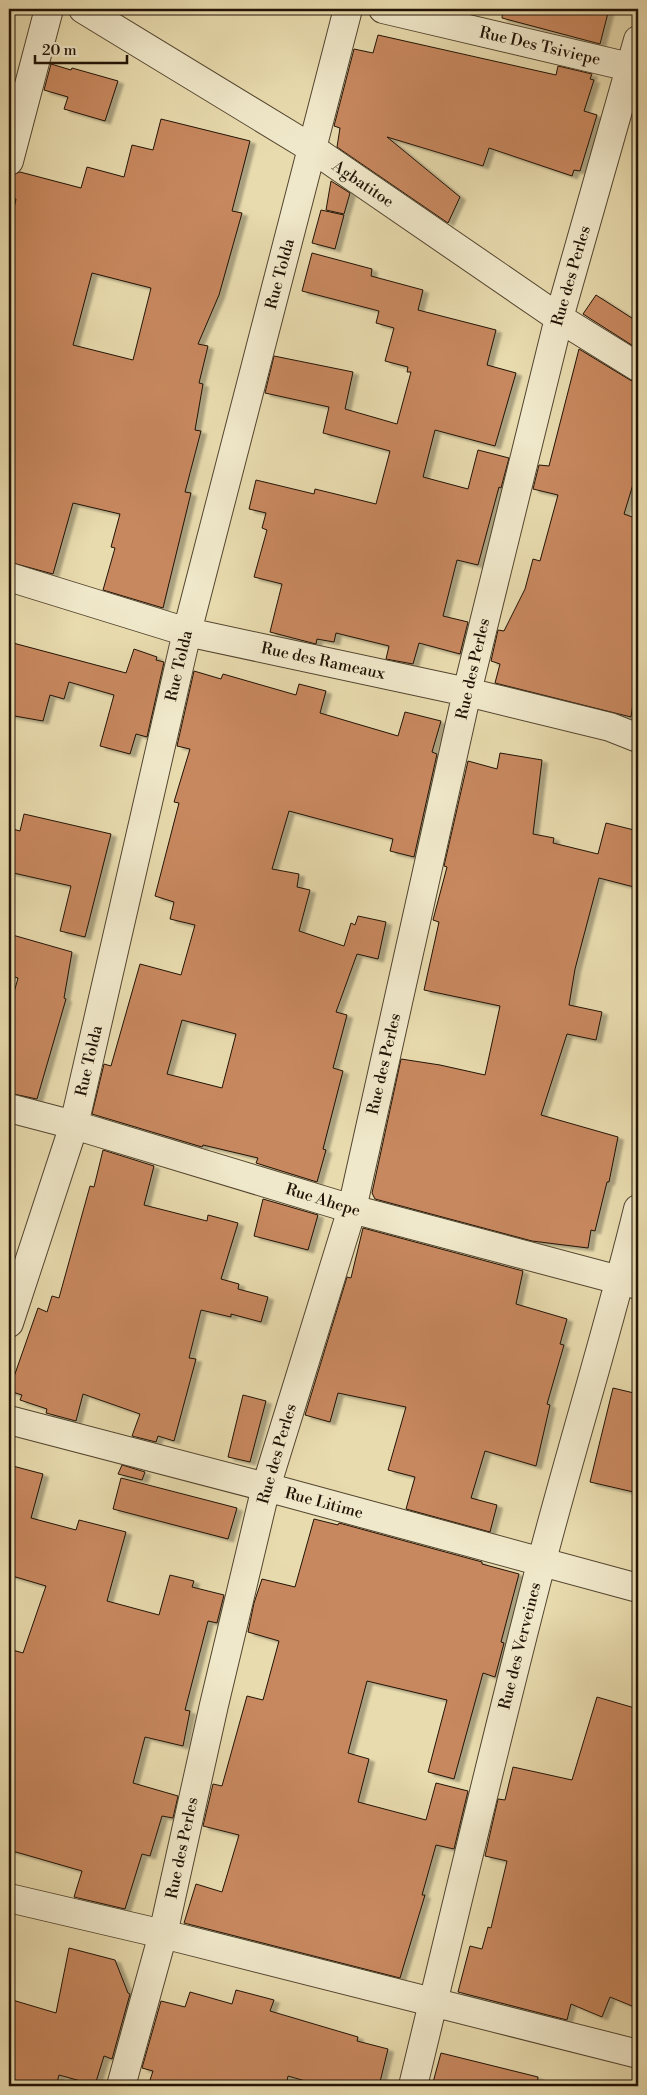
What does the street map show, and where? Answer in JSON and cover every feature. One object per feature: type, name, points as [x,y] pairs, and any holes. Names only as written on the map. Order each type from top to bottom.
[{"type":"street","points":[[9,161],[49,9]]},
{"type":"street","name":"Agbatitoe","points":[[83,9],[313,149],[559,318],[638,367]]},
{"type":"street","name":"Rue Tolda","points":[[9,1323],[74,1125],[187,632],[348,9]]},
{"type":"street","name":"Rue Des Tsiviepe","points":[[384,9],[635,68]]},
{"type":"street","name":"Rue des Perles","points":[[121,2086],[163,1934],[214,1705],[266,1487],[352,1209],[467,692],[559,318],[635,68],[638,40]]},
{"type":"street","name":"Rue des Rameaux","points":[[9,577],[187,632],[467,692],[610,727],[638,738]]},
{"type":"street","name":"Rue Ahepe","points":[[9,1108],[74,1125],[352,1209],[630,1283]]},
{"type":"street","name":"Rue des Verveines","points":[[413,2086],[541,1563],[630,1283],[638,1209]]},
{"type":"street","name":"Rue Litime","points":[[9,1420],[266,1487],[638,1588]]},
{"type":"street","points":[[9,1898],[163,1934],[433,2004],[638,2054]]},
{"type":"building","points":[[503,9],[609,9],[600,44],[502,18]]},
{"type":"building","points":[[378,35],[556,75],[558,66],[592,74],[590,79],[594,80],[584,111],[597,115],[580,171],[574,170],[572,176],[489,148],[483,166],[387,137],[460,197],[448,223],[337,147],[340,128],[334,126],[354,49],[373,53]]},
{"type":"building","points":[[51,64],[118,81],[105,121],[64,109],[68,97],[44,90]]},
{"type":"building","points":[[161,119],[250,141],[232,211],[242,213],[219,295],[198,344],[208,346],[199,383],[203,384],[195,430],[201,431],[185,492],[191,493],[163,608],[103,590],[115,548],[111,547],[120,514],[73,503],[53,574],[9,562],[9,231],[16,199],[9,197],[9,176],[20,172],[81,188],[87,167],[124,177],[132,145],[153,150]],"holes":[[[92,273],[151,288],[133,360],[73,345]]]},
{"type":"building","points":[[331,181],[350,193],[344,214],[326,210]]},
{"type":"building","points":[[321,210],[344,215],[335,249],[312,243]]},
{"type":"building","points":[[312,253],[372,269],[371,276],[423,290],[418,310],[496,330],[487,365],[516,373],[495,446],[435,430],[423,477],[468,489],[478,450],[509,458],[501,488],[499,487],[478,565],[457,560],[443,616],[468,622],[460,654],[419,643],[413,664],[386,659],[389,646],[336,633],[334,642],[317,639],[316,644],[270,632],[282,584],[254,577],[267,530],[262,528],[266,513],[249,509],[256,480],[314,494],[315,489],[376,504],[390,451],[323,433],[329,407],[265,393],[274,356],[353,372],[345,409],[397,424],[411,372],[407,372],[408,367],[385,361],[394,328],[376,323],[379,311],[302,291]]},
{"type":"building","points":[[596,295],[638,322],[638,349],[583,314]]},
{"type":"building","points":[[579,349],[638,383],[638,468],[624,514],[638,519],[638,669],[631,717],[495,683],[500,664],[491,661],[498,630],[504,631],[525,589],[533,559],[540,561],[558,495],[533,489],[539,465],[549,466]]},
{"type":"building","points":[[13,643],[126,673],[134,649],[157,657],[156,660],[164,662],[147,737],[136,734],[130,754],[100,746],[114,695],[69,682],[64,699],[50,695],[43,721],[9,715],[9,659]]},
{"type":"building","points":[[194,671],[221,679],[223,674],[296,695],[299,684],[326,691],[320,713],[398,736],[405,712],[441,721],[432,752],[437,754],[414,857],[390,851],[393,839],[289,811],[272,869],[299,874],[297,887],[310,890],[299,931],[344,946],[351,923],[355,925],[358,916],[386,922],[378,959],[357,954],[336,1012],[347,1015],[333,1068],[343,1071],[323,1149],[326,1150],[317,1182],[256,1163],[258,1158],[203,1145],[202,1147],[92,1114],[104,1064],[111,1066],[140,964],[181,975],[195,925],[170,919],[174,902],[155,896],[179,803],[174,802],[190,749],[177,746]],"holes":[[[182,1020],[236,1034],[222,1088],[167,1074]]]},
{"type":"building","points":[[500,753],[542,760],[533,834],[554,838],[553,843],[598,854],[606,823],[638,831],[638,888],[599,878],[575,969],[569,1005],[602,1012],[596,1040],[567,1034],[541,1115],[618,1137],[609,1182],[607,1182],[595,1231],[591,1230],[588,1248],[532,1241],[375,1199],[372,1193],[401,1059],[485,1075],[500,1006],[424,990],[439,922],[433,920],[447,867],[444,866],[468,761],[497,769]]},
{"type":"building","points":[[24,814],[111,834],[85,937],[60,931],[71,886],[9,872],[9,828],[20,831]]},
{"type":"building","points":[[9,934],[72,952],[64,998],[66,999],[37,1099],[9,1093],[9,1010],[18,978],[9,975]]},
{"type":"building","points":[[103,1150],[154,1166],[144,1205],[207,1221],[208,1215],[238,1223],[221,1279],[239,1284],[238,1289],[268,1297],[261,1322],[231,1314],[231,1317],[201,1310],[189,1358],[196,1359],[174,1441],[158,1436],[156,1442],[132,1436],[140,1414],[83,1394],[76,1421],[46,1413],[47,1409],[20,1400],[22,1395],[9,1391],[38,1308],[47,1312],[52,1296],[59,1298],[90,1186],[94,1187]]},
{"type":"building","points":[[263,1199],[318,1215],[308,1250],[254,1236]]},
{"type":"building","points":[[363,1228],[523,1271],[516,1304],[567,1319],[560,1344],[564,1345],[547,1404],[550,1405],[536,1466],[485,1451],[471,1498],[497,1505],[490,1532],[406,1509],[415,1477],[388,1470],[406,1407],[338,1393],[330,1422],[305,1415],[347,1277],[351,1278]]},
{"type":"building","points":[[613,1388],[638,1394],[638,1493],[590,1482]]},
{"type":"building","points":[[243,1395],[266,1401],[250,1462],[228,1457]]},
{"type":"building","points":[[9,1465],[43,1474],[31,1518],[76,1530],[79,1520],[126,1532],[107,1601],[159,1615],[170,1575],[194,1581],[192,1587],[224,1595],[217,1623],[208,1621],[185,1710],[190,1711],[183,1746],[145,1737],[133,1783],[178,1796],[173,1818],[162,1816],[150,1856],[142,1854],[125,1909],[74,1897],[82,1871],[9,1850],[9,1649],[23,1653],[46,1586],[9,1575]]},
{"type":"building","points":[[122,1465],[145,1472],[142,1480],[118,1474]]},
{"type":"building","points":[[121,1478],[237,1508],[228,1539],[113,1509]]},
{"type":"building","points":[[314,1519],[338,1525],[339,1523],[519,1574],[501,1642],[504,1643],[495,1677],[483,1673],[454,1779],[428,1772],[447,1700],[367,1681],[348,1753],[369,1759],[358,1802],[426,1820],[436,1783],[468,1791],[454,1849],[436,1845],[422,1895],[425,1895],[400,1978],[184,1923],[196,1884],[222,1892],[239,1835],[203,1826],[213,1784],[222,1786],[247,1696],[263,1700],[279,1641],[248,1632],[254,1603],[262,1579],[295,1587]]},
{"type":"building","points":[[597,1697],[638,1709],[638,1990],[632,2006],[610,1997],[602,2017],[571,2004],[567,2020],[458,1992],[470,1946],[482,1949],[488,1927],[491,1928],[507,1861],[485,1856],[498,1799],[505,1800],[513,1767],[572,1780]]},
{"type":"building","points":[[69,1948],[115,1960],[130,1994],[112,2059],[104,2056],[95,2085],[59,2075],[56,2086],[9,2086],[9,1999],[56,2013]]},
{"type":"building","points":[[236,1990],[274,2000],[270,2011],[358,2037],[357,2041],[388,2049],[379,2086],[323,2086],[288,2076],[286,2086],[148,2086],[153,2071],[142,2068],[161,2001],[185,2007],[190,1992],[232,2004]]},
{"type":"building","points":[[441,2053],[538,2077],[537,2086],[432,2086]]}]
